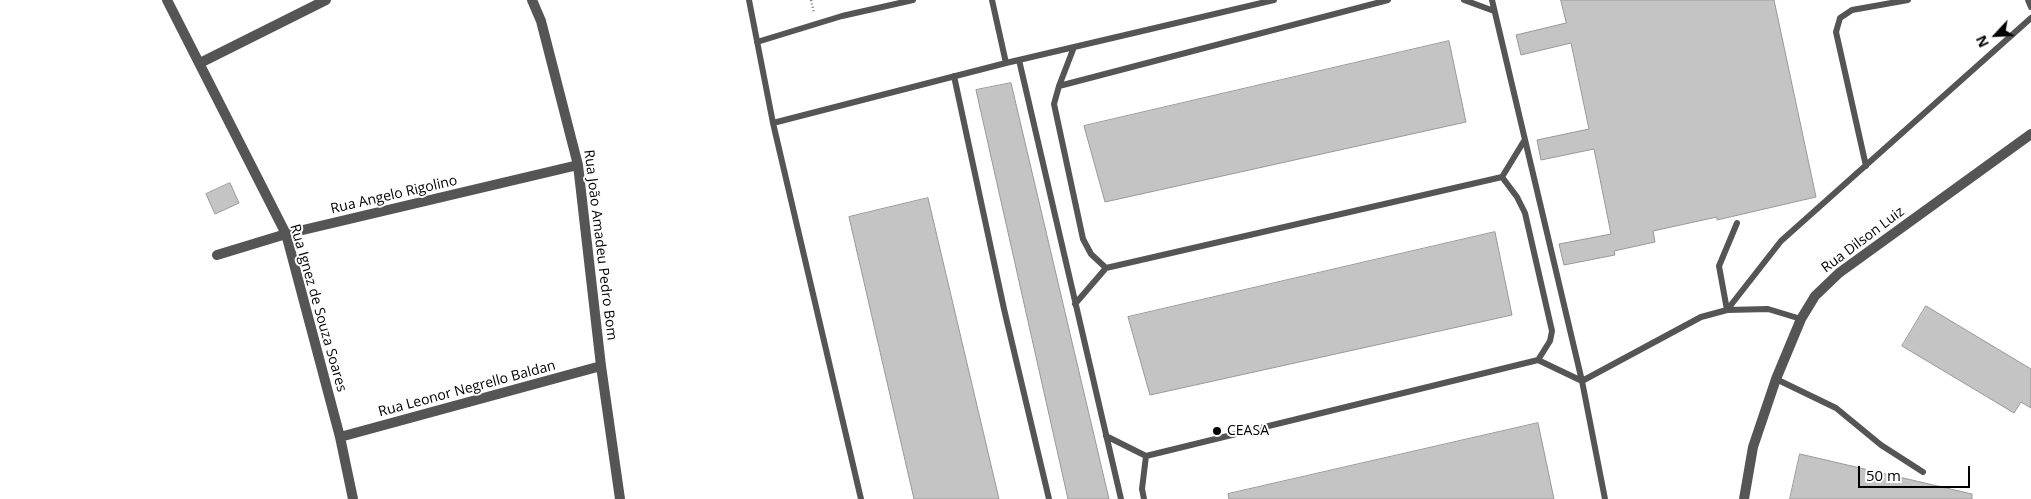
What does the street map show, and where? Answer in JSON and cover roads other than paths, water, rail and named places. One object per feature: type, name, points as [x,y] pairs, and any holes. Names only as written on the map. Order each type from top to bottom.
[{"type":"street","name":"Rua Ignez de Souza Soares","points":[[166,0],[200,63],[286,234],[340,437],[353,499]]},
{"type":"street","points":[[200,63],[326,0]]},
{"type":"street","name":"Rua João Amadeu Pedro Bom","points":[[532,0],[541,21],[578,165],[601,366],[620,499]]},
{"type":"street","name":"Rua Dilson Luiz","points":[[1744,499],[1753,446],[1776,379],[1801,319],[1815,296],[1839,273],[2031,134]]},
{"type":"street","name":"Rua Angelo Rigolino","points":[[217,254],[286,234],[578,165]]},
{"type":"street","name":"Rua Leonor Negrello Baldan","points":[[340,437],[601,366]]},
{"type":"lane","points":[[749,0],[773,123],[861,499]]},
{"type":"lane","points":[[757,42],[817,23],[913,0]]},
{"type":"lane","points":[[992,0],[1006,63]]},
{"type":"lane","points":[[773,123],[1006,63],[1255,2],[1274,0]]},
{"type":"lane","points":[[1059,86],[1388,0]]},
{"type":"lane","points":[[1464,0],[1494,11]]},
{"type":"lane","points":[[1492,0],[1582,381],[1605,499]]},
{"type":"lane","points":[[1866,166],[1836,32],[1840,18],[1852,10],[1908,0]]},
{"type":"lane","points":[[2028,0],[2031,7]]},
{"type":"lane","points":[[1727,310],[1781,241],[2031,18]]},
{"type":"lane","points":[[1074,47],[1054,104],[1083,239],[1091,254],[1106,268]]},
{"type":"lane","points":[[1019,60],[1121,499]]},
{"type":"lane","points":[[954,76],[1004,309],[1049,499]]},
{"type":"lane","points":[[1076,304],[1106,268],[1502,177],[1524,140]]},
{"type":"lane","points":[[1502,177],[1517,197],[1525,213],[1552,331],[1550,341],[1538,360]]},
{"type":"lane","points":[[1727,310],[1719,266],[1737,224]]},
{"type":"lane","points":[[1582,381],[1701,317],[1727,310],[1768,309],[1801,319]]},
{"type":"lane","points":[[1106,436],[1146,456],[1538,360],[1582,381]]},
{"type":"lane","points":[[1776,379],[1836,408],[1881,446],[1923,472]]},
{"type":"lane","points":[[1144,499],[1142,488],[1146,456]]},
{"type":"place","name":"CEASA","points":[[1217,431]]}]
